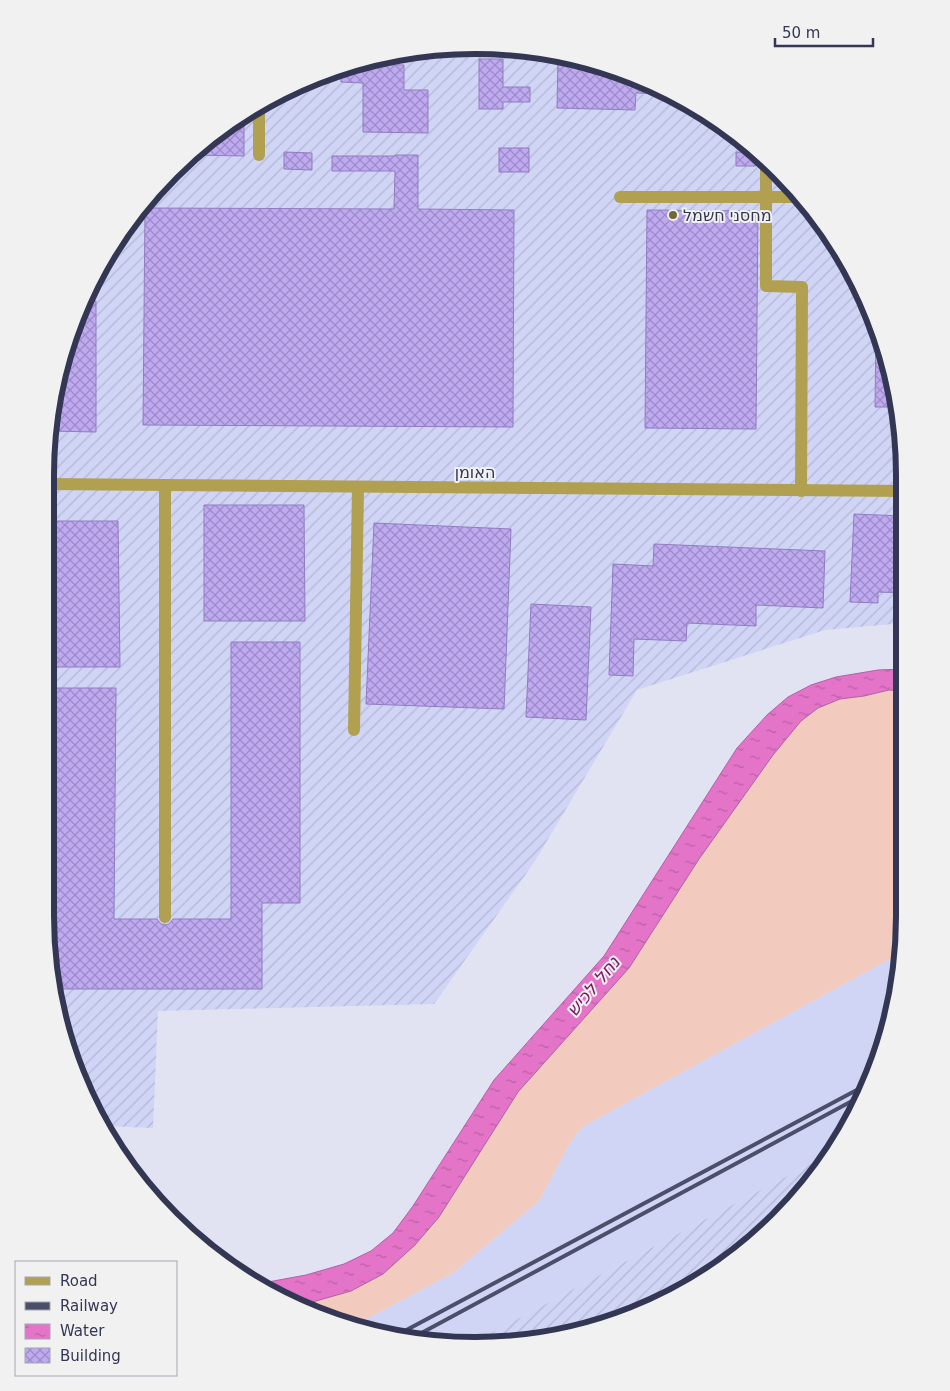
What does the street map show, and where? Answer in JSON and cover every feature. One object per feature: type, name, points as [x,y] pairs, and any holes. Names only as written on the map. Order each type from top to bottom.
[{"type":"street","points":[[259,113],[259,155]]},
{"type":"street","points":[[767,171],[766,286],[802,287],[801,491]]},
{"type":"street","points":[[620,196],[791,196]]},
{"type":"street","name":"האומן","points":[[54,484],[896,491]]},
{"type":"street","points":[[165,485],[165,917]]},
{"type":"street","points":[[354,730],[358,487]]},
{"type":"shaded area","points":[[475,54],[503,55],[530,57],[584,68],[610,76],[661,97],[709,125],[753,158],[773,177],[792,197],[825,241],[853,289],[874,340],[882,366],[893,420],[896,475],[896,624],[825,630],[637,690],[535,861],[434,1004],[158,1011],[153,1128],[110,1126],[86,1077],[68,1025],[57,971],[55,944],[55,447],[57,420],[68,366],[76,340],[97,289],[110,264],[141,219],[158,197],[197,158],[264,110],[289,97],[340,76],[366,68],[420,57]]},
{"type":"shaded area","points":[[889,690],[896,690],[896,916],[894,957],[582,1127],[570,1143],[539,1201],[453,1273],[361,1322],[309,1303],[415,1245],[439,1217],[518,1092],[629,968],[699,859],[773,755],[801,721],[818,708],[840,699]]},
{"type":"shaded area","points":[[894,957],[888,998],[874,1051],[853,1102],[840,1127],[818,1160],[484,1337],[420,1334],[361,1322],[453,1273],[539,1201],[570,1143],[582,1127]]},
{"type":"shaded area","points":[[818,1160],[792,1194],[753,1233],[686,1281],[636,1305],[584,1323],[530,1334],[484,1337]]},
{"type":"water","name":"נחל לכיש","points":[[896,669],[896,690],[840,699],[818,708],[801,721],[773,755],[699,859],[629,968],[518,1092],[439,1217],[415,1245],[383,1274],[351,1291],[309,1303],[266,1282],[306,1275],[344,1264],[371,1251],[393,1233],[413,1206],[494,1080],[604,956],[737,748],[767,715],[788,697],[811,685],[836,677],[878,670]]},
{"type":"building","points":[[479,59],[503,59],[503,87],[530,87],[530,102],[503,102],[503,109],[479,109]]},
{"type":"building","points":[[558,62],[610,76],[653,94],[636,93],[635,110],[557,108]]},
{"type":"building","points":[[382,64],[404,65],[404,90],[428,90],[428,133],[363,132],[363,83],[341,82],[341,76],[366,68]]},
{"type":"building","points":[[244,123],[244,156],[201,155]]},
{"type":"building","points":[[499,148],[529,148],[529,172],[499,172]]},
{"type":"building","points":[[284,152],[312,153],[312,170],[284,169]]},
{"type":"building","points":[[736,152],[746,152],[756,161],[756,166],[736,166]]},
{"type":"building","points":[[418,155],[418,209],[514,210],[513,427],[143,425],[145,214],[149,208],[394,209],[395,171],[332,171],[332,156]]},
{"type":"building","points":[[647,210],[758,211],[756,429],[645,428]]},
{"type":"building","points":[[92,301],[96,301],[96,432],[56,431],[68,366]]},
{"type":"building","points":[[876,346],[891,407],[875,407]]},
{"type":"building","points":[[204,505],[304,505],[305,621],[204,621]]},
{"type":"building","points":[[854,514],[896,516],[896,593],[878,592],[878,603],[850,602]]},
{"type":"building","points":[[54,521],[118,521],[120,667],[54,667]]},
{"type":"building","points":[[374,523],[511,529],[504,709],[366,704]]},
{"type":"building","points":[[654,544],[825,551],[823,608],[756,605],[756,626],[687,623],[686,641],[634,639],[633,676],[609,675],[613,564],[653,566]]},
{"type":"building","points":[[531,604],[591,607],[586,720],[526,717]]},
{"type":"building","points":[[231,642],[300,642],[300,903],[262,903],[262,989],[60,989],[57,971],[54,916],[54,688],[116,688],[114,919],[157,919],[161,924],[165,925],[169,924],[173,919],[231,919]]},
{"type":"railway","points":[[404,1331],[859,1089]]},
{"type":"railway","points":[[420,1334],[854,1100]]},
{"type":"place","name":"מחסני חשמל","points":[[673,215]]}]
